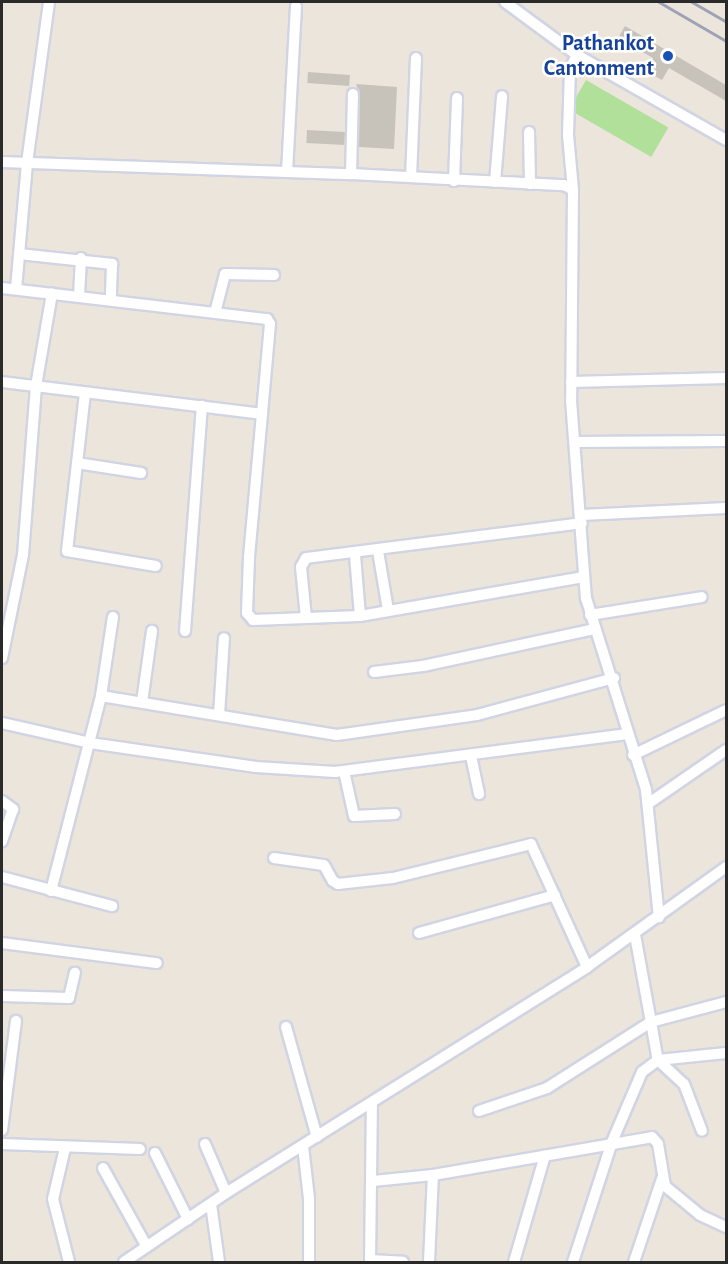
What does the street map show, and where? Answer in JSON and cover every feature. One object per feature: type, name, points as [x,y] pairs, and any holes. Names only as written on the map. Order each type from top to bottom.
[{"type":"street","points":[[16,289],[27,163],[50,2]]},
{"type":"street","points":[[505,2],[577,55],[726,140]]},
{"type":"street","points":[[287,172],[296,6]]},
{"type":"street","points":[[577,55],[570,69],[568,124],[573,190],[571,382],[584,577],[590,615],[614,678],[633,755],[649,803],[659,917]]},
{"type":"street","points":[[411,177],[416,58]]},
{"type":"street","points":[[351,174],[353,94]]},
{"type":"street","points":[[495,182],[502,96]]},
{"type":"street","points":[[454,181],[457,98]]},
{"type":"street","points":[[529,132],[530,184]]},
{"type":"street","points":[[2,162],[351,174],[564,185],[573,190]]},
{"type":"street","points":[[19,254],[81,258],[114,265],[111,300]]},
{"type":"street","points":[[79,296],[81,258]]},
{"type":"street","points":[[215,313],[225,274],[274,275]]},
{"type":"street","points":[[2,288],[267,319],[270,324],[247,613],[259,620],[360,616],[584,577]]},
{"type":"street","points":[[2,658],[7,616],[23,555],[36,386],[52,293]]},
{"type":"street","points":[[571,382],[726,378]]},
{"type":"street","points":[[2,382],[262,414]]},
{"type":"street","points":[[85,393],[68,552],[156,566]]},
{"type":"street","points":[[184,631],[202,406]]},
{"type":"street","points":[[575,442],[726,441]]},
{"type":"street","points":[[77,463],[141,473]]},
{"type":"street","points":[[306,618],[303,560],[355,555],[581,519],[726,508]]},
{"type":"street","points":[[378,551],[388,610]]},
{"type":"street","points":[[355,555],[360,616]]},
{"type":"street","points":[[590,615],[702,597]]},
{"type":"street","points":[[51,891],[101,696],[113,617]]},
{"type":"street","points":[[374,672],[423,666],[594,628]]},
{"type":"street","points":[[142,702],[152,631]]},
{"type":"street","points":[[219,715],[224,638]]},
{"type":"street","points":[[101,696],[337,735],[477,715],[614,678]]},
{"type":"street","points":[[633,755],[726,710]]},
{"type":"street","points":[[2,723],[90,742],[256,767],[344,771],[628,734]]},
{"type":"street","points":[[649,803],[726,750]]},
{"type":"street","points":[[471,756],[479,794]]},
{"type":"street","points":[[344,771],[354,816],[395,814]]},
{"type":"street","points":[[2,801],[13,809],[2,841]]},
{"type":"street","points":[[274,858],[324,865],[335,883],[373,882],[527,843],[535,848],[587,967]]},
{"type":"street","points":[[124,1263],[226,1193],[372,1104],[474,1035],[587,967],[635,935],[726,867]]},
{"type":"street","points":[[2,877],[112,906]]},
{"type":"street","points":[[419,933],[555,895]]},
{"type":"street","points":[[635,935],[658,1060],[684,1084],[702,1131]]},
{"type":"street","points":[[2,943],[157,963]]},
{"type":"street","points":[[2,996],[69,998],[75,974]]},
{"type":"street","points":[[478,1111],[547,1088],[651,1022],[726,1002]]},
{"type":"street","points":[[2,1130],[16,1021]]},
{"type":"street","points":[[286,1027],[317,1137]]},
{"type":"street","points":[[573,1263],[612,1142],[633,1088],[642,1072],[658,1060],[726,1053]]},
{"type":"street","points":[[372,1104],[373,1181],[370,1261],[403,1263]]},
{"type":"street","points":[[373,1181],[433,1175],[642,1136],[656,1140],[662,1179],[634,1263]]},
{"type":"street","points":[[2,1144],[140,1149]]},
{"type":"street","points":[[205,1144],[226,1193]]},
{"type":"street","points":[[303,1146],[309,1198],[309,1263]]},
{"type":"street","points":[[65,1148],[53,1199],[69,1263]]},
{"type":"street","points":[[155,1153],[188,1219]]},
{"type":"street","points":[[514,1263],[545,1155]]},
{"type":"street","points":[[102,1168],[147,1247]]},
{"type":"street","points":[[429,1263],[433,1175]]},
{"type":"street","points":[[662,1179],[700,1215],[726,1227]]},
{"type":"street","points":[[211,1204],[219,1263]]},
{"type":"green space","points":[[586,80],[668,128],[651,157],[569,109]]},
{"type":"building","points":[[625,26],[726,85],[726,101],[669,68],[662,80],[646,71],[653,58],[618,38]]},
{"type":"building","points":[[308,72],[350,75],[349,86],[307,83]]},
{"type":"building","points":[[356,84],[397,87],[394,149],[359,147],[360,94]]},
{"type":"building","points":[[307,130],[345,132],[344,145],[306,143]]},
{"type":"railway","points":[[659,2],[726,41]]},
{"type":"railway","points":[[692,2],[726,22]]},
{"type":"place","name":"Pathankot Cantonment","points":[[668,56]]}]
